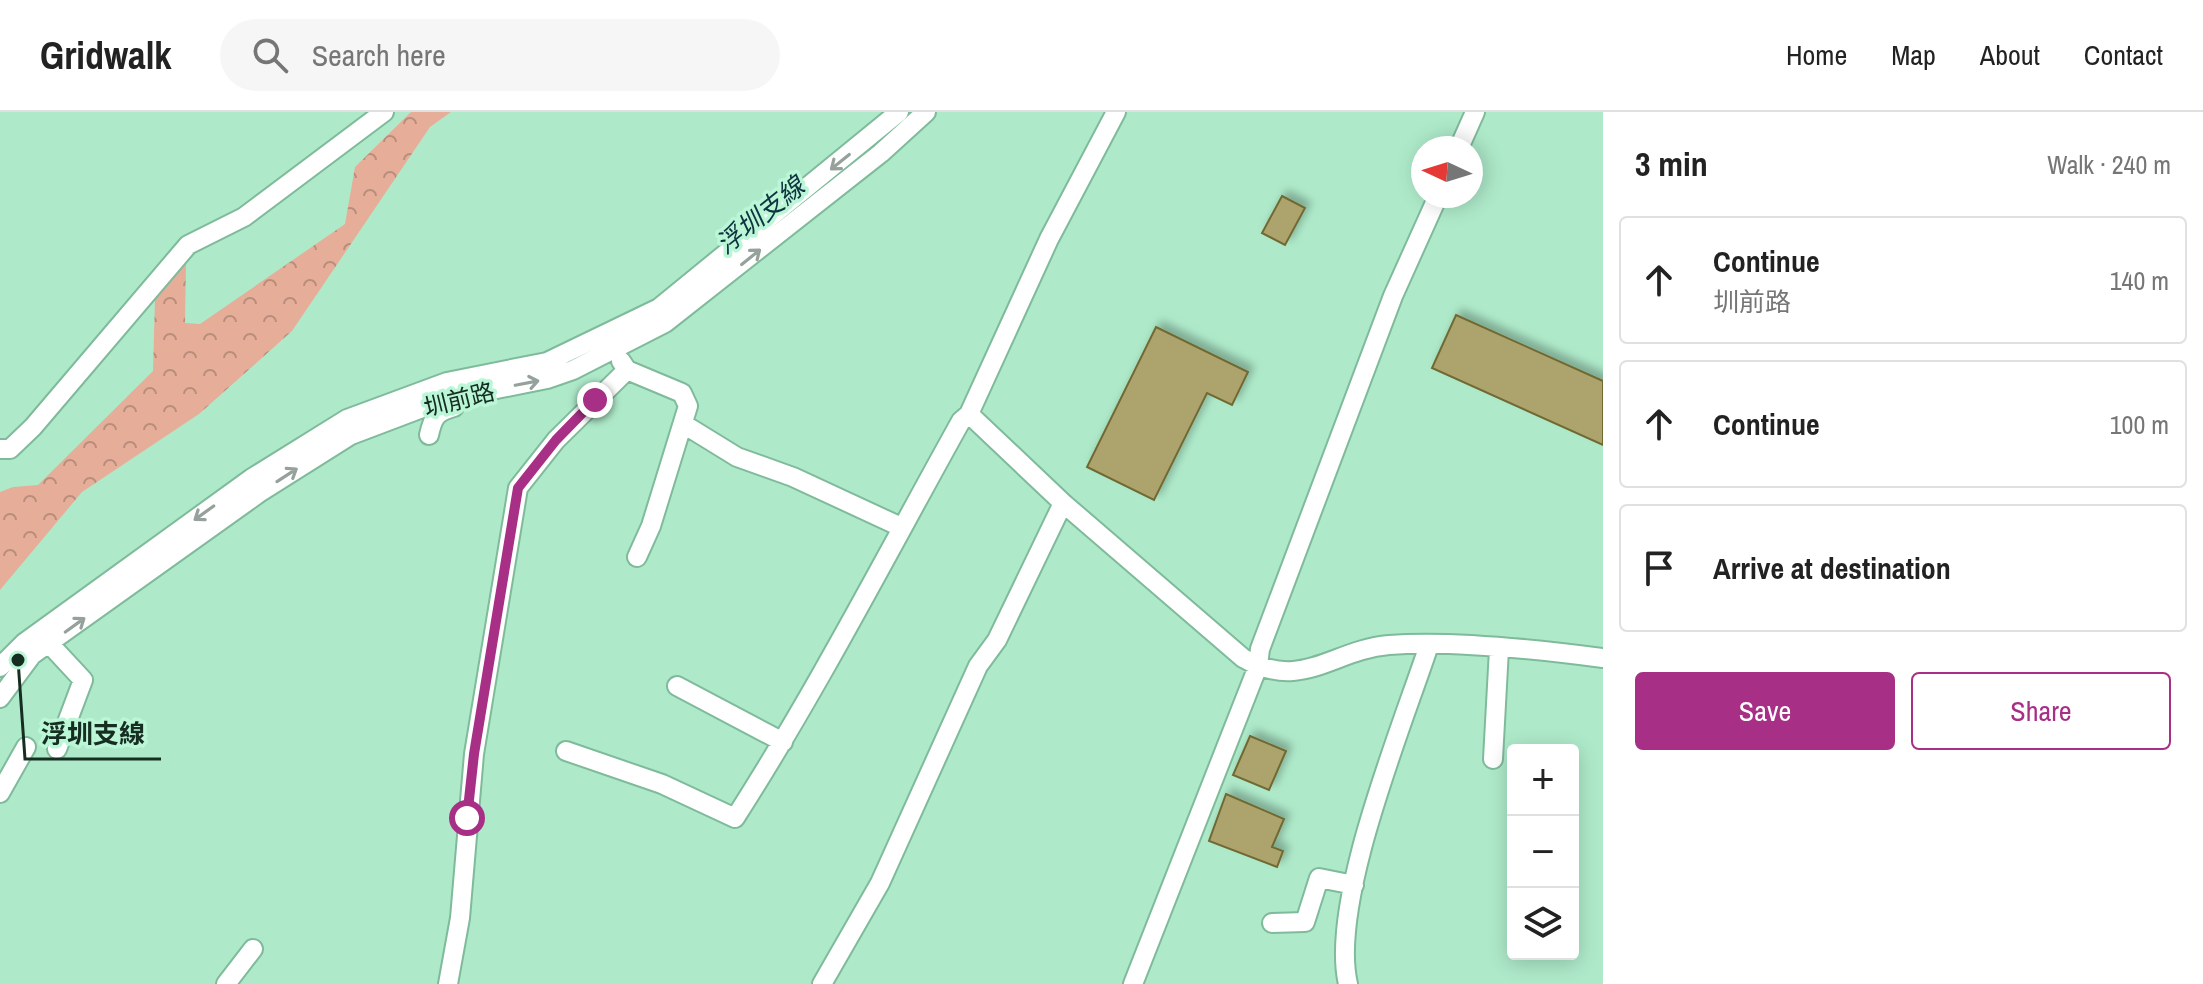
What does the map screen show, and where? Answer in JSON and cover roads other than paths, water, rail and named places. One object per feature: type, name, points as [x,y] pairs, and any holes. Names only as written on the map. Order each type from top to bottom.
[{"type":"street","points":[[0,449],[10,449],[33,427],[188,245],[244,217],[384,112]]},
{"type":"street","name":"圳前路","points":[[615,341],[683,291],[899,112]]},
{"type":"street","name":"圳前路","points":[[0,667],[44,638],[252,478],[330,429],[368,410],[473,384],[547,379],[615,341],[691,306],[881,153],[926,112]]},
{"type":"street","points":[[566,751],[662,784],[735,818],[783,742],[961,421],[969,414],[1049,239],[1116,112]]},
{"type":"street","points":[[1464,136],[1475,112]]},
{"type":"street","points":[[1133,984],[1258,666],[1260,649],[1388,310],[1433,208]]},
{"type":"street","points":[[615,341],[627,370],[682,393],[688,406],[685,425],[637,557]]},
{"type":"street","points":[[448,984],[460,918],[474,754],[506,554],[514,529],[518,488],[556,440],[627,370]]},
{"type":"street","points":[[429,435],[433,417],[440,411],[468,403],[473,384]]},
{"type":"street","points":[[969,414],[1063,503],[1243,658],[1258,666],[1303,672],[1388,645],[1499,649],[1603,658]]},
{"type":"street","points":[[685,425],[737,457],[793,477],[901,527]]},
{"type":"street","points":[[822,984],[880,883],[978,666],[997,640],[1063,503]]},
{"type":"street","points":[[44,638],[83,680],[57,749]]},
{"type":"street","name":"圳前路","points":[[0,698],[44,638]]},
{"type":"street","points":[[1348,984],[1345,944],[1354,885],[1429,645]]},
{"type":"street","points":[[1493,759],[1499,649]]},
{"type":"street","points":[[677,686],[783,742]]},
{"type":"street","points":[[0,793],[26,747]]},
{"type":"street","points":[[1272,923],[1305,922],[1319,878],[1354,885]]},
{"type":"street","points":[[226,984],[253,949]]},
{"type":"waterway","name":"浮圳支線","points":[[866,153],[884,139]]},
{"type":"place","name":"浮圳支線","points":[[18,660]]}]
